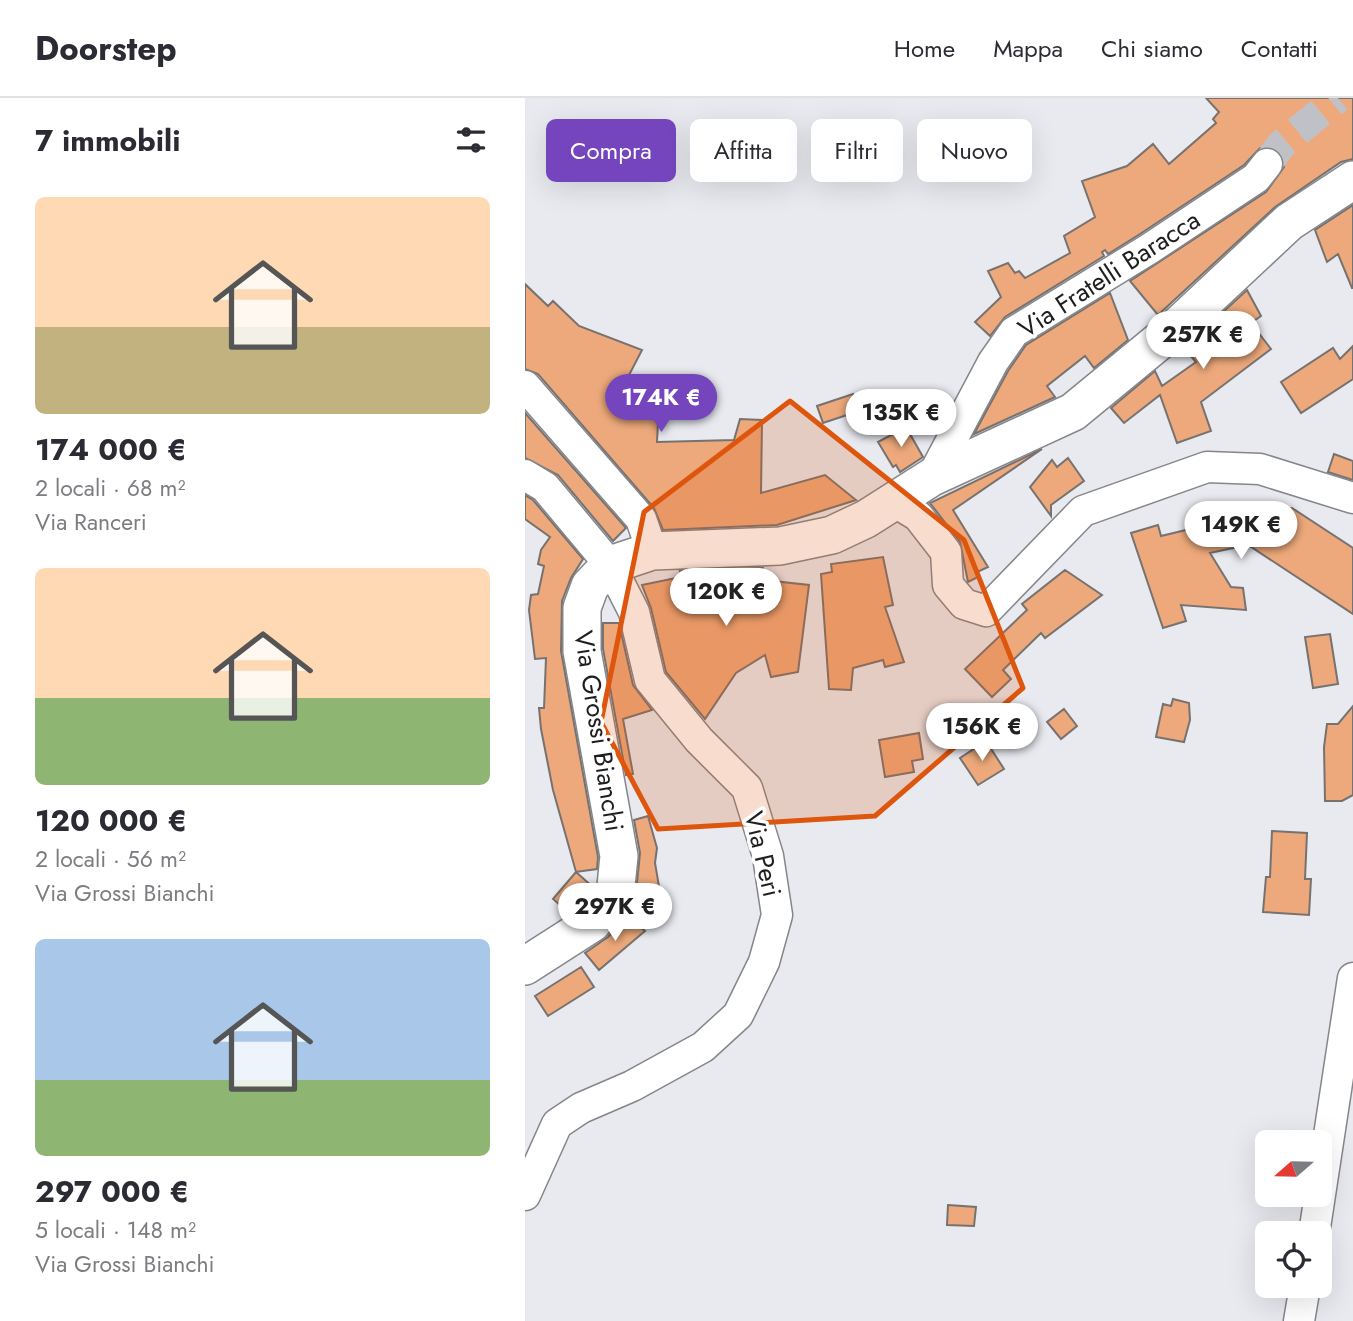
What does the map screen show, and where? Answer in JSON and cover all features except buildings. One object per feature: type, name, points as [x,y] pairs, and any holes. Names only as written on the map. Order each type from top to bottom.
[{"type":"main road","points":[[610,565],[652,551],[780,546],[832,535],[866,519],[932,477],[1073,412],[1180,324],[1289,222],[1353,180]]},
{"type":"main road","name":"Via Grossi Bianchi","points":[[525,966],[592,923],[615,895],[619,856],[582,640],[582,608],[590,586],[610,565]]},
{"type":"street","name":"Via Fratelli Baracca","points":[[932,477],[993,362],[1014,332],[1149,249],[1256,178],[1267,164]]},
{"type":"street","points":[[525,386],[642,519],[652,551]]},
{"type":"street","points":[[893,501],[918,516],[946,552],[949,585],[964,604],[986,611],[1083,511],[1206,467],[1260,470],[1353,498]]},
{"type":"street","name":"Via Peri","points":[[525,475],[545,487],[610,565],[634,612],[650,680],[699,740],[747,788],[768,856],[777,915],[764,962],[738,1015],[703,1047],[632,1086],[581,1108],[557,1124],[525,1195]]},
{"type":"street","points":[[1316,1221],[1353,978]]},
{"type":"street","points":[[1299,1321],[1303,1298]]},
{"type":"highlighted area","points":[[790,401],[964,540],[1023,688],[875,816],[658,829],[601,722],[644,512]]},
{"type":"tunnel","points":[[1267,164],[1281,145],[1338,98]]}]
